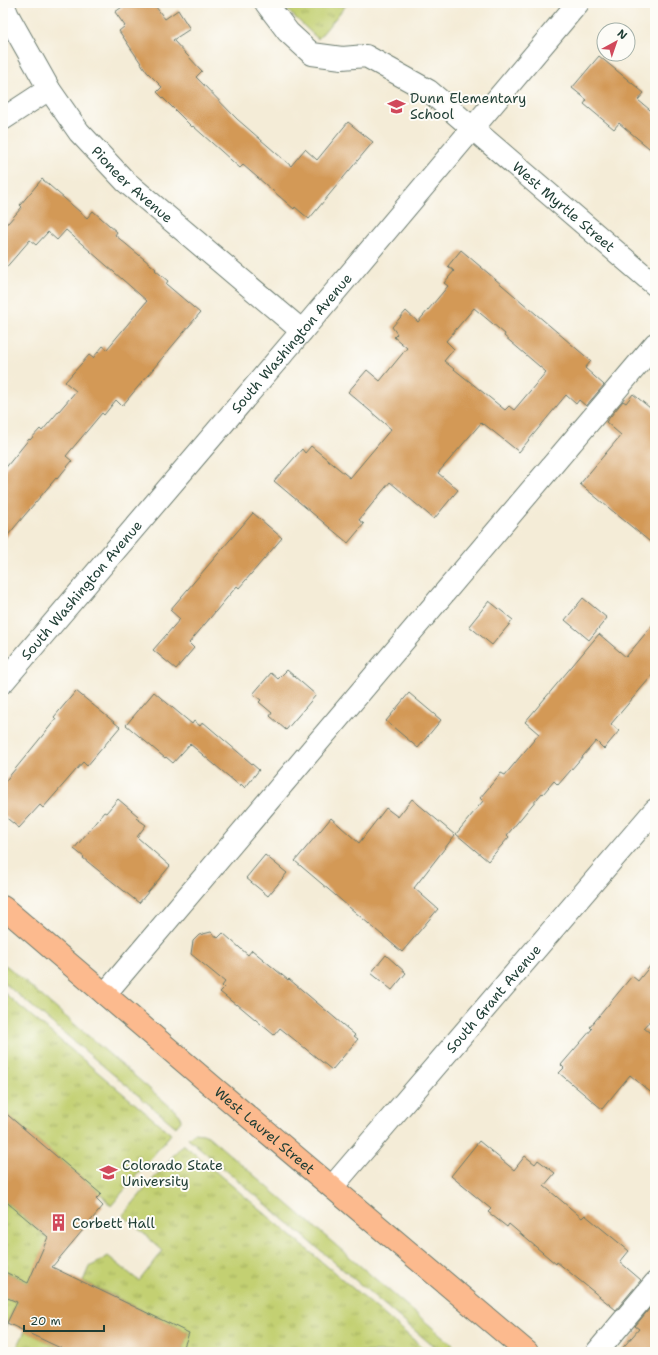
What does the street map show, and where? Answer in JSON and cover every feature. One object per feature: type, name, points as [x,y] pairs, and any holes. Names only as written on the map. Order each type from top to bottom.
[{"type":"main road","name":"West Laurel Street","points":[[3,906],[527,1352]]},
{"type":"street","name":"West Myrtle Street","points":[[266,3],[288,32],[312,54],[342,58],[366,56],[428,90],[655,285]]},
{"type":"street","name":"South Washington Avenue","points":[[3,682],[302,331],[578,3]]},
{"type":"street","name":"Pioneer Avenue","points":[[3,4],[8,16],[49,88],[78,132],[125,181],[302,331]]},
{"type":"street","points":[[3,119],[49,88]]},
{"type":"street","points":[[105,994],[655,344]]},
{"type":"street","name":"South Grant Avenue","points":[[332,1187],[655,810]]},
{"type":"street","points":[[597,1352],[655,1283]]},
{"type":"green space","points":[[280,3],[348,3],[318,39]]},
{"type":"green space","points":[[3,964],[180,1115],[181,1121],[176,1127],[3,982]]},
{"type":"green space","points":[[3,992],[171,1134],[111,1206],[101,1194],[3,1111]]},
{"type":"green space","points":[[194,1133],[208,1136],[461,1352],[440,1352],[188,1138]]},
{"type":"green space","points":[[183,1144],[428,1352],[182,1352],[189,1333],[83,1281],[89,1267],[108,1256],[139,1281],[163,1251],[123,1215]]},
{"type":"green space","points":[[3,1199],[50,1240],[28,1283],[4,1271],[3,1273]]},
{"type":"green space","points":[[3,1296],[17,1302],[3,1332]]},
{"type":"green space","points":[[25,1331],[69,1352],[15,1352]]},
{"type":"building","points":[[128,3],[153,3],[165,19],[178,10],[190,29],[173,40],[202,71],[196,77],[237,119],[291,166],[305,149],[317,160],[348,122],[373,142],[309,219],[295,207],[294,209],[243,165],[240,168],[193,126],[192,127],[157,92],[162,87],[147,72],[119,31],[125,26],[115,12]]},
{"type":"building","points":[[596,60],[596,62],[606,62],[644,93],[638,100],[655,114],[655,153],[619,123],[614,129],[584,104],[587,100],[572,88]]},
{"type":"building","points":[[42,179],[87,218],[93,211],[117,232],[115,235],[168,281],[166,284],[200,313],[122,406],[116,400],[104,415],[102,413],[66,456],[72,461],[3,541],[3,471],[29,439],[30,440],[40,429],[42,431],[76,391],[65,382],[89,355],[93,358],[103,346],[107,349],[147,301],[66,230],[57,240],[48,232],[36,245],[30,240],[3,271],[3,223],[8,223],[22,207],[20,205]]},
{"type":"building","points":[[461,250],[591,361],[585,368],[604,385],[586,406],[579,400],[576,404],[566,395],[519,452],[481,423],[438,473],[458,490],[434,519],[390,482],[359,520],[364,524],[348,543],[274,481],[302,449],[305,453],[311,446],[350,478],[391,429],[348,392],[367,370],[380,381],[407,348],[394,337],[397,334],[392,327],[406,311],[418,322],[448,286],[444,283],[454,271],[448,266]],"holes":[[[474,308],[505,334],[504,336],[546,372],[514,410],[509,406],[505,410],[444,361],[454,349],[446,341]]]},
{"type":"building","points":[[633,394],[655,412],[655,546],[580,484],[621,435],[606,422],[623,401],[626,403]]},
{"type":"building","points":[[253,513],[282,538],[239,588],[237,586],[189,643],[194,648],[176,669],[153,650],[180,619],[170,610]]},
{"type":"building","points":[[583,598],[607,618],[589,640],[565,620]]},
{"type":"building","points":[[489,601],[513,620],[492,645],[469,626]]},
{"type":"building","points":[[655,622],[655,672],[611,724],[619,731],[604,749],[596,741],[558,785],[554,781],[507,835],[509,837],[488,861],[456,834],[483,801],[480,798],[501,773],[505,775],[539,734],[525,722],[599,634],[626,657]]},
{"type":"building","points":[[287,670],[316,695],[286,730],[270,716],[272,713],[259,702],[261,700],[253,694],[271,673],[278,679]]},
{"type":"building","points":[[76,691],[120,727],[87,766],[83,762],[43,808],[40,805],[19,828],[3,815],[3,784],[56,719],[54,717]]},
{"type":"building","points":[[154,692],[192,724],[194,721],[200,726],[203,722],[259,770],[245,788],[241,784],[240,786],[190,744],[173,763],[126,725]]},
{"type":"building","points":[[409,693],[441,720],[418,748],[386,721]]},
{"type":"building","points":[[118,799],[138,816],[136,818],[146,825],[137,837],[170,866],[139,903],[74,849],[104,812],[106,813]]},
{"type":"building","points":[[412,799],[455,835],[414,888],[438,909],[402,952],[295,861],[331,818],[359,843],[386,808],[398,817]]},
{"type":"building","points":[[265,855],[287,873],[268,896],[246,878]]},
{"type":"building","points":[[211,932],[218,938],[223,933],[248,955],[252,950],[355,1035],[354,1036],[358,1039],[332,1070],[280,1028],[274,1035],[237,1004],[236,1005],[220,992],[224,988],[222,986],[225,982],[191,954],[193,941],[199,935]]},
{"type":"building","points":[[386,955],[406,973],[392,990],[371,973]]},
{"type":"building","points":[[655,960],[655,1016],[644,1028],[655,1037],[655,1096],[630,1075],[602,1109],[559,1073],[564,1068],[561,1065],[592,1029],[590,1027],[632,976],[638,981]]},
{"type":"building","name":"Corbett Hall","points":[[3,1111],[101,1194],[96,1199],[103,1206],[52,1267],[189,1333],[182,1352],[69,1352],[7,1323],[17,1302],[3,1296],[3,1271],[28,1283],[48,1237],[3,1199]]},
{"type":"building","points":[[479,1141],[514,1170],[525,1156],[535,1164],[538,1160],[555,1173],[544,1186],[582,1218],[585,1215],[629,1251],[620,1262],[641,1280],[616,1310],[557,1262],[556,1264],[509,1224],[507,1227],[488,1212],[491,1209],[451,1176]]},
{"type":"building","points":[[655,1302],[655,1352],[619,1352],[639,1329],[635,1326]]},
{"type":"place","name":"Dunn Elementary School","points":[[397,106]]},
{"type":"place","name":"Colorado State University","points":[[109,1173]]},
{"type":"place","name":"Corbett Hall","points":[[59,1223]]}]
